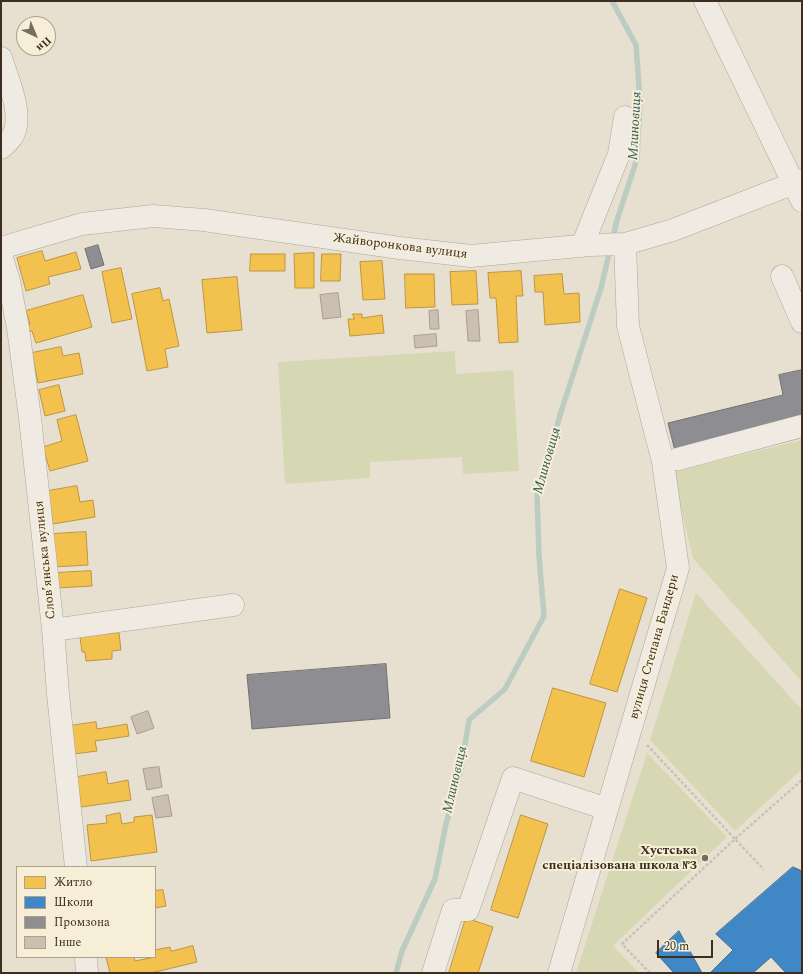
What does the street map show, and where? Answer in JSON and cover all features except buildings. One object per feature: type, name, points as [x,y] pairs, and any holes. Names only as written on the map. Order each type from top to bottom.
[{"type":"street","points":[[705,1],[799,188]]},
{"type":"street","points":[[1,58],[17,111],[16,128],[12,136],[1,148]]},
{"type":"street","points":[[586,246],[619,154],[625,117]]},
{"type":"street","name":"Жайворонкова вулиця","points":[[1,248],[82,224],[153,216],[204,220],[400,248],[471,256],[625,244],[673,230],[799,188]]},
{"type":"street","name":"вулиця Степана Бандери","points":[[559,973],[678,568],[664,462],[628,326],[625,244]]},
{"type":"street","name":"Словʼянська вулиця","points":[[1,256],[9,281],[18,328],[53,629],[58,694],[76,866]]},
{"type":"street","points":[[782,276],[802,322]]},
{"type":"street","points":[[678,458],[802,426]]},
{"type":"street","points":[[53,629],[233,605]]},
{"type":"street","points":[[433,973],[454,910],[468,910],[513,778],[607,809]]},
{"type":"street","points":[[86,958],[87,973]]},
{"type":"path","points":[[632,726],[645,743],[764,870]]},
{"type":"path","points":[[650,973],[622,944],[735,838],[802,780]]},
{"type":"green space","points":[[455,351],[456,374],[513,370],[519,471],[463,474],[462,457],[370,462],[370,478],[285,484],[278,362]]},
{"type":"green space","points":[[802,440],[802,682],[693,558],[672,472]]},
{"type":"green space","points":[[696,593],[802,710],[802,769],[735,831],[650,740]]},
{"type":"green space","points":[[647,753],[727,837],[613,946],[639,973],[576,973]]},
{"type":"waterway","name":"Млиновиця","points":[[612,1],[636,45],[640,101],[637,159],[617,220],[612,241]]},
{"type":"waterway","name":"Млиновиця","points":[[396,973],[402,951],[435,879],[446,824],[461,769],[469,720],[505,689],[544,616],[539,556],[537,495],[561,412],[601,288],[610,249]]},
{"type":"place","name":"Хустська спеціалізована школа №3","points":[[705,858]]}]
